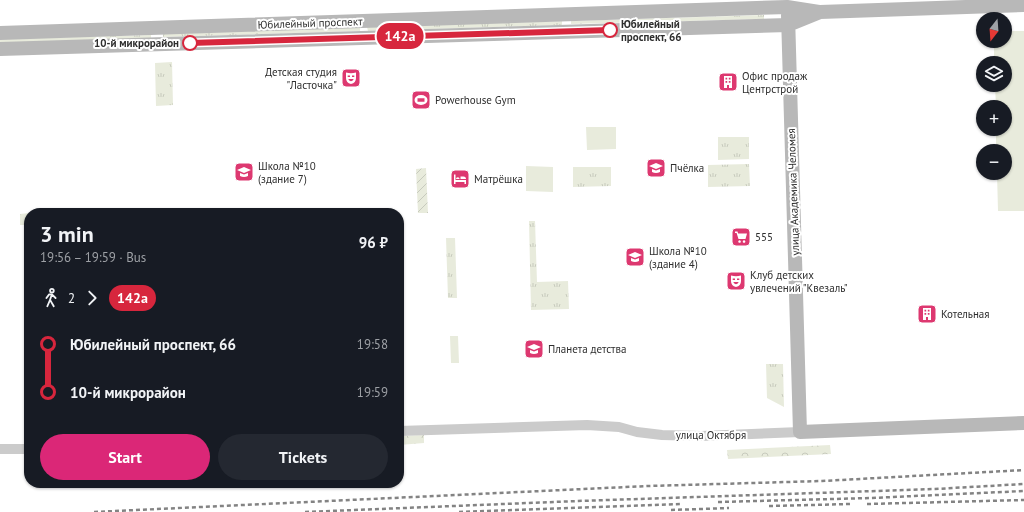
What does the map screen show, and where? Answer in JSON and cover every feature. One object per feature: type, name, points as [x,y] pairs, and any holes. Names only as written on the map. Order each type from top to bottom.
[{"type":"street","name":"Юбилейный проспект","points":[[0,33],[787,4],[820,12],[1024,5]]},
{"type":"street","name":"улица Академика Челомея","points":[[787,4],[800,432]]},
{"type":"street","name":"Юбилейный проспект","points":[[0,49],[788,25],[820,12]]},
{"type":"street","name":"улица Октября","points":[[404,431],[587,424],[637,432],[701,436],[1024,423]]},
{"type":"street","points":[[0,450],[24,449]]},
{"type":"green space","points":[[764,15],[764,19],[571,24],[571,21]]},
{"type":"green space","points":[[562,21],[562,25],[368,31],[367,27]]},
{"type":"green space","points":[[360,27],[360,31],[163,37],[163,34]]},
{"type":"green space","points":[[1012,31],[1024,31],[1024,211],[998,211],[997,180],[1012,180],[1012,144],[996,144],[996,136],[1012,136],[1012,100],[996,100],[995,92],[1012,92],[1012,56],[994,56],[994,48],[1012,48]]},
{"type":"green space","points":[[151,35],[151,38],[0,44],[0,39]]},
{"type":"green space","points":[[172,62],[173,105],[156,106],[155,63]]},
{"type":"green space","points":[[586,127],[616,127],[616,149],[587,150]]},
{"type":"green space","points":[[718,137],[749,137],[749,159],[718,160]]},
{"type":"green space","points":[[749,164],[750,186],[708,187],[708,165]]},
{"type":"green space","points":[[526,166],[553,167],[553,192],[526,191]]},
{"type":"green space","points":[[573,167],[611,167],[611,186],[573,187]]},
{"type":"green space","points":[[426,168],[428,213],[418,213],[416,169]]},
{"type":"green space","points":[[20,214],[24,214],[24,225],[20,225]]},
{"type":"green space","points":[[529,221],[535,221],[537,282],[568,281],[569,309],[531,310]]},
{"type":"green space","points":[[446,238],[455,238],[457,298],[448,298]]},
{"type":"green space","points":[[450,336],[458,336],[459,363],[451,363]]},
{"type":"green space","points":[[766,364],[783,364],[784,407],[767,398]]},
{"type":"green space","points":[[424,435],[424,443],[404,445],[404,436]]},
{"type":"green space","points":[[830,445],[831,454],[728,459],[727,450]]},
{"type":"railway","points":[[94,512],[648,486],[822,481],[1024,470]]},
{"type":"railway","points":[[305,512],[935,489],[1024,484]]},
{"type":"railway","points":[[718,502],[871,498],[1024,491]]},
{"type":"railway","points":[[867,504],[1024,500]]},
{"type":"railway","points":[[459,512],[680,504]]},
{"type":"railway","points":[[769,506],[851,504]]},
{"type":"railway","points":[[671,510],[729,508]]},
{"type":"bus line","name":"142а","points":[[190,43],[610,30]]},
{"type":"place","name":"Юбилейный проспект, 66","points":[[610,30]]},
{"type":"place","name":"10-й микрорайон","points":[[190,43]]},
{"type":"place","name":"Детская студия \"Ласточка\"","points":[[351,78]]},
{"type":"place","name":"Офис продаж Центрстрой","points":[[728,82]]},
{"type":"place","name":"Powerhouse Gym","points":[[421,100]]},
{"type":"place","name":"Пчёлка","points":[[656,168]]},
{"type":"place","name":"Школа №10 (здание 7)","points":[[244,172]]},
{"type":"place","name":"Матрёшка","points":[[460,179]]},
{"type":"place","name":"555","points":[[741,237]]},
{"type":"place","name":"Школа №10 (здание 4)","points":[[635,257]]},
{"type":"place","name":"Клуб детских увлечений \"Квезаль\"","points":[[736,281]]},
{"type":"place","name":"Котельная","points":[[927,314]]},
{"type":"place","name":"Планета детства","points":[[534,349]]}]
